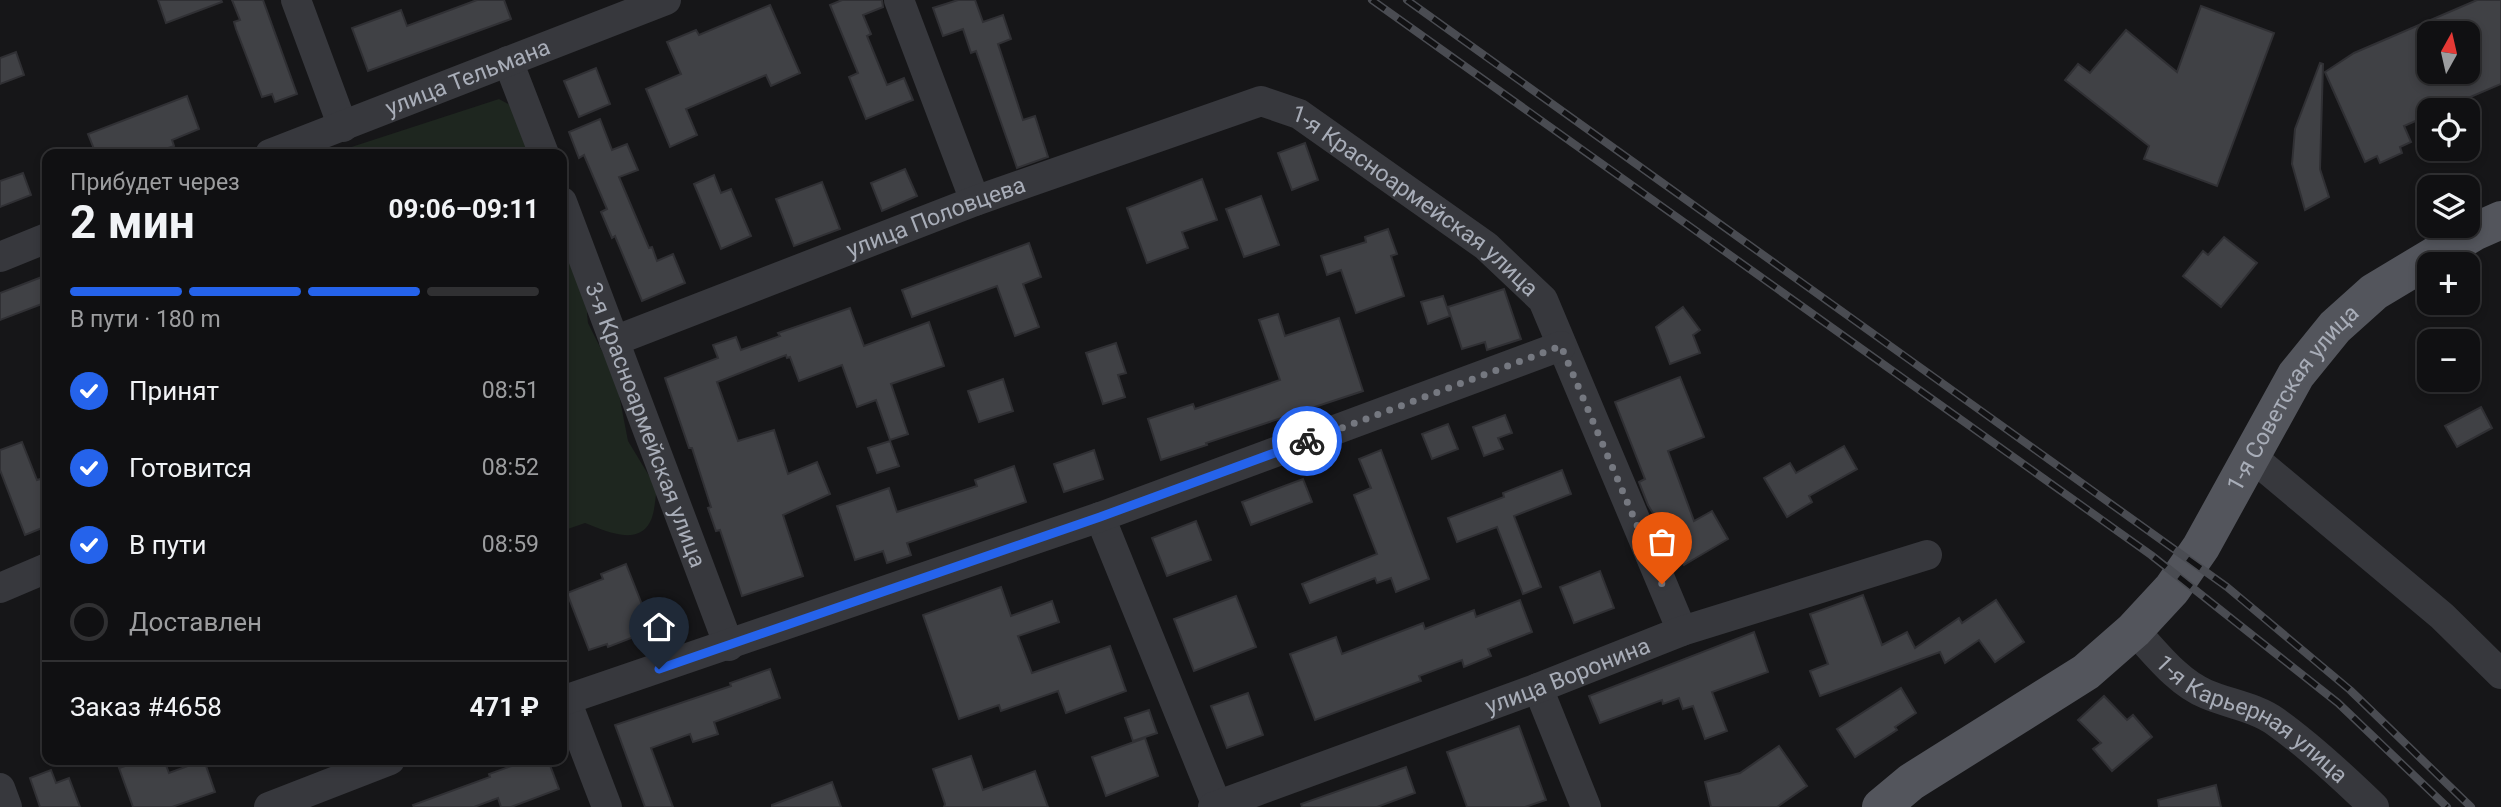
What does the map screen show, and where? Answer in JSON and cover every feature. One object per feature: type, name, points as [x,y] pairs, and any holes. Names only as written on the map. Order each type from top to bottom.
[{"type":"main road","name":"1-я Советская улица","points":[[1881,807],[1911,782],[2086,672],[2134,630],[2172,589],[2201,547],[2296,375],[2335,327],[2374,292],[2474,232],[2501,220]]},
{"type":"street","points":[[296,0],[343,127]]},
{"type":"street","name":"улица Тельмана","points":[[284,149],[666,0]]},
{"type":"street","points":[[899,0],[975,201]]},
{"type":"street","points":[[508,61],[542,149]]},
{"type":"street","name":"улица Половцева","points":[[614,341],[975,201],[1261,100]]},
{"type":"street","name":"1-я Красноармейская улица","points":[[1261,100],[1299,114],[1486,246],[1543,300],[1682,631]]},
{"type":"street","name":"3-я Красноармейская улица","points":[[567,215],[729,646]]},
{"type":"street","points":[[0,257],[42,241]]},
{"type":"street","points":[[567,700],[1100,517],[1561,346]]},
{"type":"street","points":[[2251,456],[2442,616],[2501,674]]},
{"type":"street","points":[[1100,517],[1215,806]]},
{"type":"street","name":"улица Воронина","points":[[1215,806],[1261,799],[1682,631],[1927,555]]},
{"type":"street","points":[[0,588],[42,570]]},
{"type":"street","name":"1-я Карьерная улица","points":[[2134,630],[2178,676],[2204,694],[2274,720],[2337,772],[2374,807]]},
{"type":"street","points":[[1538,688],[1586,807]]},
{"type":"street","points":[[567,708],[607,807]]},
{"type":"street","points":[[269,807],[377,765]]},
{"type":"street","points":[[0,788],[7,807]]},
{"type":"shaded area","points":[[499,99],[510,105],[530,149],[345,149]]},
{"type":"shaded area","points":[[567,230],[593,288],[587,314],[588,323],[616,379],[628,441],[657,489],[652,518],[644,530],[637,534],[610,532],[585,523],[567,529]]},
{"type":"building","points":[[158,0],[221,0],[222,2],[166,23]]},
{"type":"building","points":[[232,0],[263,0],[297,94],[275,102],[272,94],[262,97],[236,29],[234,22],[240,20]]},
{"type":"building","points":[[477,0],[504,0],[511,19],[368,71],[352,28],[401,10],[407,26]]},
{"type":"building","points":[[842,0],[882,0],[883,7],[863,15],[871,34],[867,36],[887,85],[904,78],[913,100],[866,119],[849,77],[858,73],[830,5]]},
{"type":"building","points":[[958,0],[975,0],[983,22],[1003,15],[1011,39],[998,44],[1023,120],[1035,116],[1048,157],[1017,168],[976,51],[971,53],[963,29],[943,36],[933,8]]},
{"type":"building","points":[[2477,0],[2501,0],[2501,84],[2468,98],[2417,98],[2417,120],[2404,126],[2411,142],[2400,147],[2402,153],[2380,163],[2377,156],[2365,162],[2325,72],[2354,53],[2417,26],[2417,84],[2480,84],[2480,21],[2428,21]]},
{"type":"building","points":[[770,5],[800,73],[771,86],[766,75],[686,109],[697,135],[670,147],[646,89],[681,74],[667,42],[696,30],[699,35]]},
{"type":"building","points":[[2201,6],[2274,33],[2217,186],[2144,159],[2149,146],[2065,80],[2078,64],[2090,73],[2126,30],[2177,72]]},
{"type":"building","points":[[16,52],[24,75],[0,84],[0,58]]},
{"type":"building","points":[[2320,63],[2323,64],[2320,169],[2329,197],[2305,210],[2292,164],[2295,129]]},
{"type":"building","points":[[596,68],[610,104],[579,117],[564,81]]},
{"type":"building","points":[[187,96],[199,129],[172,140],[174,146],[165,149],[94,149],[88,134]]},
{"type":"building","points":[[600,119],[612,150],[627,144],[638,170],[619,177],[649,248],[652,247],[657,261],[673,254],[685,283],[642,301],[615,236],[612,238],[601,212],[607,209],[584,155],[579,158],[569,132]]},
{"type":"building","points":[[1305,143],[1318,180],[1292,190],[1278,153]]},
{"type":"building","points":[[905,169],[917,196],[882,211],[871,183]]},
{"type":"building","points":[[23,173],[31,195],[0,207],[0,181]]},
{"type":"building","points":[[714,175],[721,193],[731,189],[751,236],[721,249],[694,184]]},
{"type":"building","points":[[1202,179],[1217,220],[1182,232],[1188,248],[1147,263],[1127,208]]},
{"type":"building","points":[[822,182],[840,229],[794,246],[776,199]]},
{"type":"building","points":[[1261,196],[1279,245],[1244,257],[1226,209]]},
{"type":"building","points":[[1388,229],[1397,254],[1391,256],[1404,296],[1356,313],[1341,270],[1327,275],[1321,256],[1366,242],[1365,237]]},
{"type":"building","points":[[2224,237],[2257,263],[2221,307],[2183,276],[2203,251],[2208,255]]},
{"type":"building","points":[[1029,243],[1041,277],[1023,284],[1039,327],[1015,336],[997,286],[912,317],[902,290]]},
{"type":"building","points":[[42,277],[42,304],[0,320],[0,293]]},
{"type":"building","points":[[1504,289],[1521,339],[1487,350],[1485,342],[1462,349],[1448,307]]},
{"type":"building","points":[[1443,296],[1450,316],[1428,324],[1421,302]]},
{"type":"building","points":[[1683,307],[1700,330],[1693,335],[1700,353],[1670,364],[1656,327]]},
{"type":"building","points":[[850,308],[864,346],[929,322],[944,366],[891,384],[908,434],[890,440],[876,400],[857,407],[842,365],[799,381],[790,357],[787,358],[786,355],[717,382],[738,441],[774,430],[788,474],[817,462],[830,494],[783,515],[803,576],[742,596],[720,530],[716,531],[692,448],[689,448],[665,378],[718,358],[713,345],[736,337],[741,350],[780,336],[778,333]]},
{"type":"building","points":[[1278,314],[1285,336],[1339,318],[1363,391],[1161,460],[1148,419],[1193,404],[1195,409],[1280,380],[1259,320]]},
{"type":"building","points":[[1116,343],[1126,373],[1118,375],[1125,397],[1103,404],[1086,353]]},
{"type":"building","points":[[1680,377],[1704,437],[1668,451],[1694,521],[1712,511],[1728,539],[1684,565],[1648,505],[1639,482],[1645,479],[1615,402]]},
{"type":"building","points":[[1003,379],[1013,411],[979,422],[968,391]]},
{"type":"building","points":[[2481,407],[2492,428],[2457,447],[2445,426]]},
{"type":"building","points":[[1505,415],[1512,433],[1498,438],[1503,449],[1484,456],[1473,427]]},
{"type":"building","points":[[1448,424],[1458,449],[1432,459],[1422,434]]},
{"type":"building","points":[[890,441],[899,466],[877,473],[868,448]]},
{"type":"building","points":[[22,442],[37,480],[42,478],[42,528],[25,535],[0,470],[0,450]]},
{"type":"building","points":[[1844,446],[1857,469],[1809,496],[1812,502],[1787,517],[1764,478],[1790,463],[1796,473]]},
{"type":"building","points":[[1094,450],[1103,479],[1064,492],[1054,464]]},
{"type":"building","points":[[1381,450],[1429,579],[1396,592],[1391,578],[1377,583],[1375,578],[1310,603],[1302,584],[1377,554],[1354,495],[1371,488],[1359,459]]},
{"type":"building","points":[[1014,466],[1026,502],[907,543],[911,555],[887,563],[883,551],[855,560],[837,506],[889,488],[897,512],[977,486],[975,480]]},
{"type":"building","points":[[1562,470],[1571,494],[1514,516],[1541,587],[1523,594],[1497,527],[1457,542],[1448,518],[1504,497],[1503,493]]},
{"type":"building","points":[[1303,479],[1312,502],[1251,525],[1242,502]]},
{"type":"building","points":[[1196,521],[1211,560],[1167,576],[1152,538]]},
{"type":"building","points":[[626,564],[652,630],[608,647],[607,644],[589,650],[567,593],[603,579],[601,574]]},
{"type":"building","points":[[1600,571],[1614,608],[1574,623],[1560,587]]},
{"type":"building","points":[[1001,587],[1011,616],[1052,601],[1059,622],[1018,636],[1032,673],[1110,646],[1126,691],[1066,713],[1058,691],[1001,711],[999,705],[959,719],[923,615]]},
{"type":"building","points":[[1863,595],[1882,645],[1907,632],[1915,648],[1959,618],[1962,623],[1996,600],[2024,642],[1995,662],[1979,640],[1945,663],[1940,652],[1820,696],[1810,671],[1828,664],[1810,614]]},
{"type":"building","points":[[1236,596],[1256,647],[1194,671],[1174,619]]},
{"type":"building","points":[[1520,600],[1532,632],[1488,649],[1491,656],[1464,667],[1462,660],[1419,676],[1421,681],[1315,720],[1290,654],[1336,637],[1342,654],[1423,623],[1425,629],[1474,610],[1476,617]]},
{"type":"building","points":[[1754,632],[1768,672],[1712,692],[1727,731],[1705,739],[1693,706],[1683,709],[1679,698],[1663,704],[1662,700],[1600,723],[1589,696]]},
{"type":"building","points":[[770,669],[780,698],[714,722],[718,734],[693,742],[690,734],[651,748],[673,807],[645,807],[615,725],[731,686],[730,683]]},
{"type":"building","points":[[1901,688],[1916,713],[1895,727],[1897,730],[1855,757],[1837,729]]},
{"type":"building","points":[[1248,693],[1263,735],[1227,748],[1211,706]]},
{"type":"building","points":[[2104,696],[2127,720],[2133,715],[2152,737],[2112,771],[2093,749],[2101,743],[2078,720]]},
{"type":"building","points":[[1149,710],[1157,733],[1133,741],[1125,718]]},
{"type":"building","points":[[1519,726],[1546,800],[1525,807],[1467,807],[1447,752]]},
{"type":"building","points":[[1145,738],[1158,776],[1106,796],[1092,757]]},
{"type":"building","points":[[1779,746],[1807,786],[1777,807],[1711,807],[1705,782],[1740,773]]},
{"type":"building","points":[[971,756],[983,790],[1035,771],[1048,807],[944,807],[933,769]]},
{"type":"building","points":[[128,765],[166,765],[169,773],[191,765],[206,765],[215,792],[172,807],[133,807],[119,768]]},
{"type":"building","points":[[514,765],[550,765],[559,789],[511,807],[501,807],[498,798],[474,807],[413,805],[490,777],[489,774]]},
{"type":"building","points":[[1406,767],[1415,793],[1377,807],[1302,807],[1301,804]]},
{"type":"building","points":[[51,770],[56,783],[69,778],[80,807],[40,807],[30,778]]},
{"type":"building","points":[[832,782],[841,807],[772,807],[772,805]]},
{"type":"building","points":[[2216,785],[2221,807],[2159,807],[2158,800]]},
{"type":"railway","points":[[1372,0],[2151,555],[2338,703],[2447,807]]},
{"type":"railway","points":[[1407,0],[2227,587],[2350,690],[2471,807]]},
{"type":"way so far","points":[[1307,441],[1561,346],[1662,584]]},
{"type":"route","points":[[659,669],[1100,517],[1307,441]]}]
